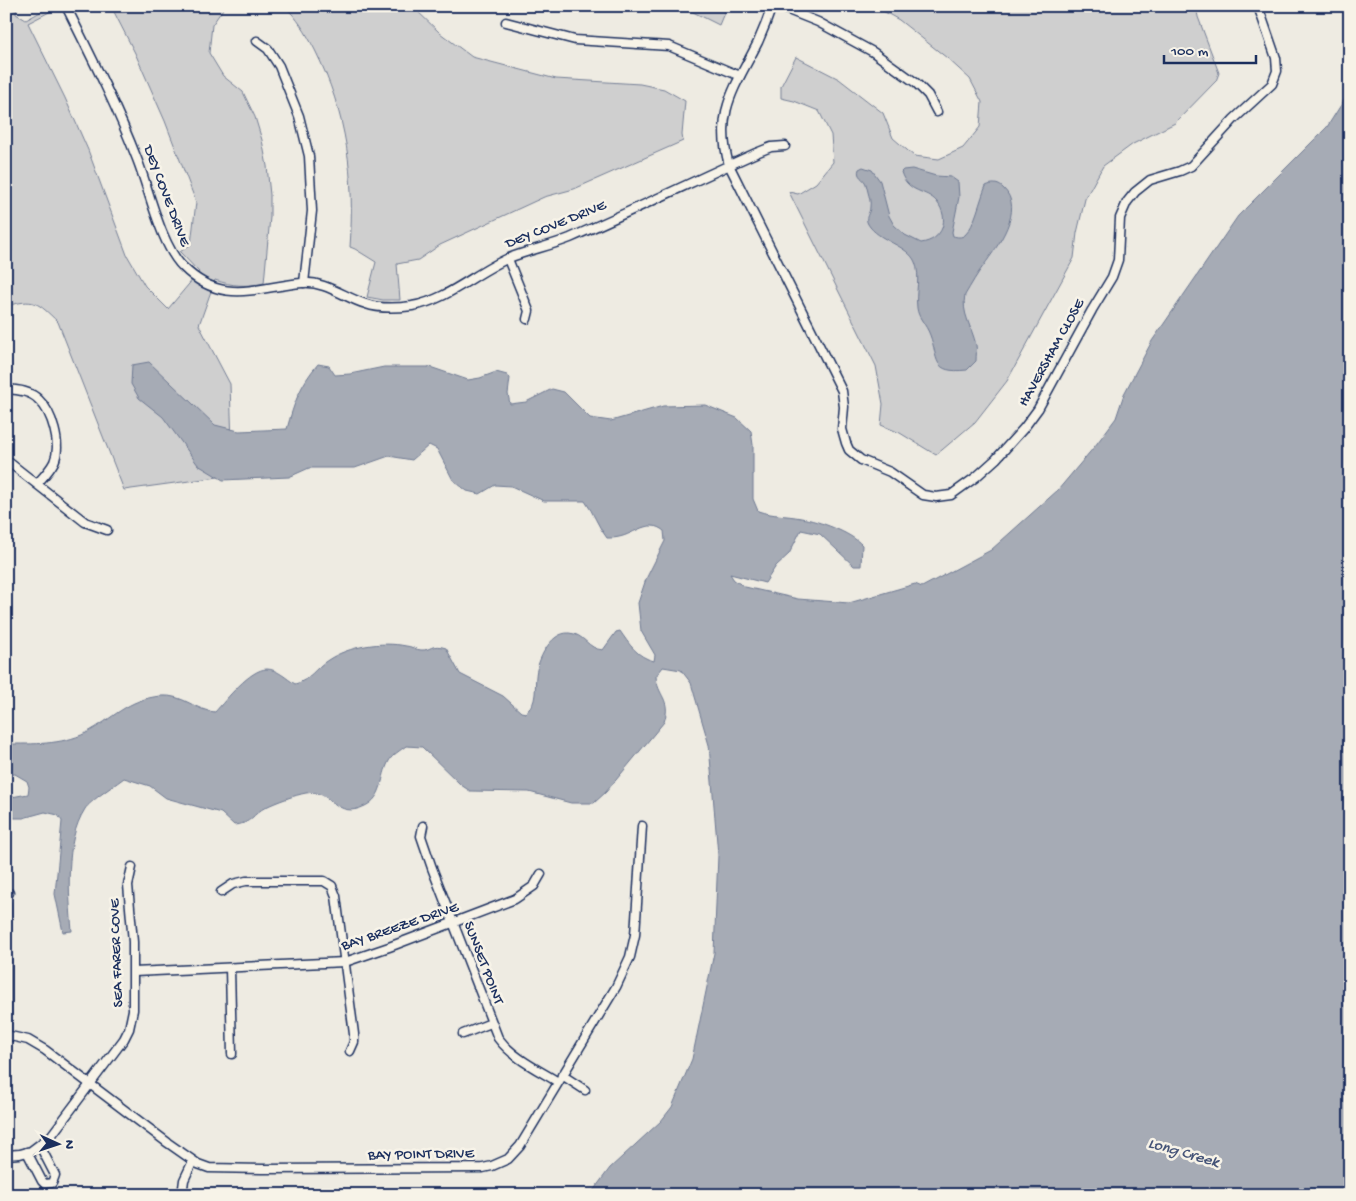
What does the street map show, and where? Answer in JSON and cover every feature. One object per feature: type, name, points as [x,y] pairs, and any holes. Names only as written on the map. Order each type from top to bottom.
[{"type":"street","name":"DEY COVE DRIVE","points":[[66,6],[103,80],[137,158],[169,249],[181,266],[203,282],[222,290],[251,292],[314,283],[375,307],[414,306],[455,289],[508,259],[568,238],[772,147],[785,146]]},
{"type":"street","name":"HAVERSHAM CLOSE","points":[[772,6],[758,42],[732,92],[724,117],[724,139],[730,165],[842,391],[844,407],[842,429],[849,450],[861,460],[890,472],[923,495],[936,497],[951,495],[976,477],[1012,443],[1048,392],[1075,339],[1115,270],[1120,218],[1134,192],[1150,180],[1191,166],[1234,119],[1272,84],[1277,71],[1276,58],[1258,6]]},
{"type":"street","points":[[778,6],[818,22],[872,52],[916,83],[928,95],[937,112]]},
{"type":"street","points":[[506,22],[575,40],[670,46],[740,76]]},
{"type":"street","points":[[257,41],[268,49],[279,66],[299,116],[309,156],[312,210],[304,283]]},
{"type":"street","points":[[508,259],[529,310],[528,320]]},
{"type":"street","points":[[6,389],[20,390],[39,399],[46,408],[57,437],[58,448],[54,462],[37,484]]},
{"type":"street","points":[[6,460],[85,522],[107,530]]},
{"type":"street","name":"SUNSET POINT","points":[[423,826],[421,836],[498,1038],[507,1049],[560,1079],[585,1090]]},
{"type":"street","name":"BAY POINT DRIVE","points":[[6,1036],[28,1040],[45,1050],[193,1161],[209,1168],[483,1168],[492,1166],[508,1159],[514,1153],[616,987],[630,957],[636,922],[642,826]]},
{"type":"street","name":"SEA FARER COVE","points":[[40,1146],[90,1085],[124,1039],[129,1029],[133,1010],[134,972],[128,885],[132,867]]},
{"type":"street","name":"BAY BREEZE DRIVE","points":[[134,972],[345,962],[515,900],[534,886],[541,874]]},
{"type":"street","points":[[221,892],[233,884],[246,881],[324,881],[334,890],[354,1034],[354,1042],[350,1051]]},
{"type":"street","points":[[6,903],[6,1036]]},
{"type":"street","points":[[230,968],[232,1054]]},
{"type":"street","points":[[463,1034],[491,1023]]},
{"type":"street","points":[[6,1155],[20,1154],[40,1146],[55,1175],[52,1183],[46,1184],[42,1182],[27,1152]]},
{"type":"street","points":[[182,1195],[184,1180],[193,1161]]},
{"type":"shaded area","points":[[6,6],[17,6],[16,14],[26,20],[51,6],[57,6],[57,8],[28,23],[88,150],[127,255],[145,286],[168,309],[199,272],[180,252],[191,244],[196,202],[165,121],[135,53],[111,6],[225,6],[212,25],[209,53],[223,76],[243,92],[255,117],[267,166],[270,195],[264,283],[239,285],[215,280],[199,325],[230,384],[233,475],[124,490],[58,322],[40,306],[30,302],[6,306],[6,261],[10,258],[12,250],[6,247]]},
{"type":"shaded area","points":[[284,6],[412,6],[440,33],[472,57],[556,79],[640,84],[664,89],[685,101],[683,141],[574,189],[544,197],[440,245],[418,260],[397,264],[400,300],[383,300],[367,297],[376,262],[350,247],[350,171],[335,98],[315,50],[298,21]]},
{"type":"shaded area","points":[[670,6],[727,6],[719,25],[691,11]]},
{"type":"shaded area","points":[[874,6],[1196,6],[1198,17],[1219,73],[1216,81],[1175,123],[1133,144],[1103,166],[1085,199],[1077,233],[1074,258],[1007,381],[975,422],[936,455],[900,433],[881,425],[883,404],[876,366],[789,192],[798,194],[816,183],[833,162],[831,135],[819,111],[781,98],[781,86],[796,57],[839,79],[883,113],[893,138],[914,156],[939,159],[963,148],[980,127],[982,102],[970,79],[899,20]]},
{"type":"water","name":"Long Creek","points":[[1350,84],[1350,1195],[590,1195],[610,1168],[661,1121],[672,1107],[692,1059],[714,953],[718,855],[709,745],[691,683],[681,670],[663,667],[656,676],[666,708],[664,722],[606,792],[594,803],[571,803],[529,792],[470,791],[461,785],[422,747],[406,746],[390,759],[379,792],[365,806],[355,810],[347,810],[322,795],[306,793],[270,805],[245,823],[234,825],[221,813],[166,798],[150,786],[124,778],[88,806],[78,822],[71,852],[69,885],[72,931],[63,932],[55,894],[62,821],[58,815],[45,812],[23,818],[6,818],[6,798],[28,794],[29,787],[27,781],[15,774],[6,775],[6,744],[47,743],[67,740],[96,728],[129,705],[161,696],[183,700],[202,709],[215,712],[246,679],[260,670],[274,671],[295,684],[304,680],[336,655],[366,646],[387,644],[408,646],[421,650],[437,646],[446,648],[460,674],[503,696],[521,712],[526,713],[534,700],[537,670],[542,656],[550,642],[562,634],[574,634],[593,647],[603,650],[616,632],[620,631],[634,649],[643,656],[654,661],[655,655],[641,631],[638,603],[646,579],[665,541],[664,531],[658,527],[647,526],[616,538],[607,538],[585,501],[544,501],[511,486],[495,485],[480,494],[467,491],[453,480],[437,449],[429,445],[412,460],[389,456],[355,468],[309,468],[289,477],[223,480],[198,465],[163,417],[139,398],[131,384],[132,365],[149,362],[215,425],[239,431],[287,429],[298,395],[318,364],[329,366],[335,375],[384,367],[430,367],[468,380],[496,372],[507,375],[510,378],[508,394],[510,404],[526,402],[552,389],[564,392],[590,418],[611,421],[663,406],[705,405],[737,418],[751,431],[753,445],[753,499],[758,511],[825,524],[850,536],[862,545],[861,566],[854,566],[820,534],[801,530],[789,554],[776,566],[765,583],[730,574],[734,580],[745,587],[798,599],[849,603],[915,584],[922,587],[991,550],[1058,490],[1116,418],[1124,394],[1152,341],[1238,216],[1327,127],[1346,97]]},
{"type":"water","points":[[863,167],[872,170],[880,181],[889,216],[894,225],[905,235],[921,243],[935,238],[939,233],[942,228],[943,215],[933,198],[908,184],[901,172],[903,170],[912,169],[936,176],[951,177],[958,182],[959,197],[952,232],[953,236],[962,237],[969,231],[986,186],[997,184],[1003,188],[1009,197],[1012,206],[1007,228],[965,295],[964,308],[976,349],[976,361],[967,370],[947,370],[938,363],[930,335],[918,312],[918,273],[915,262],[906,251],[879,235],[867,222],[870,199],[866,184],[858,172]]}]
